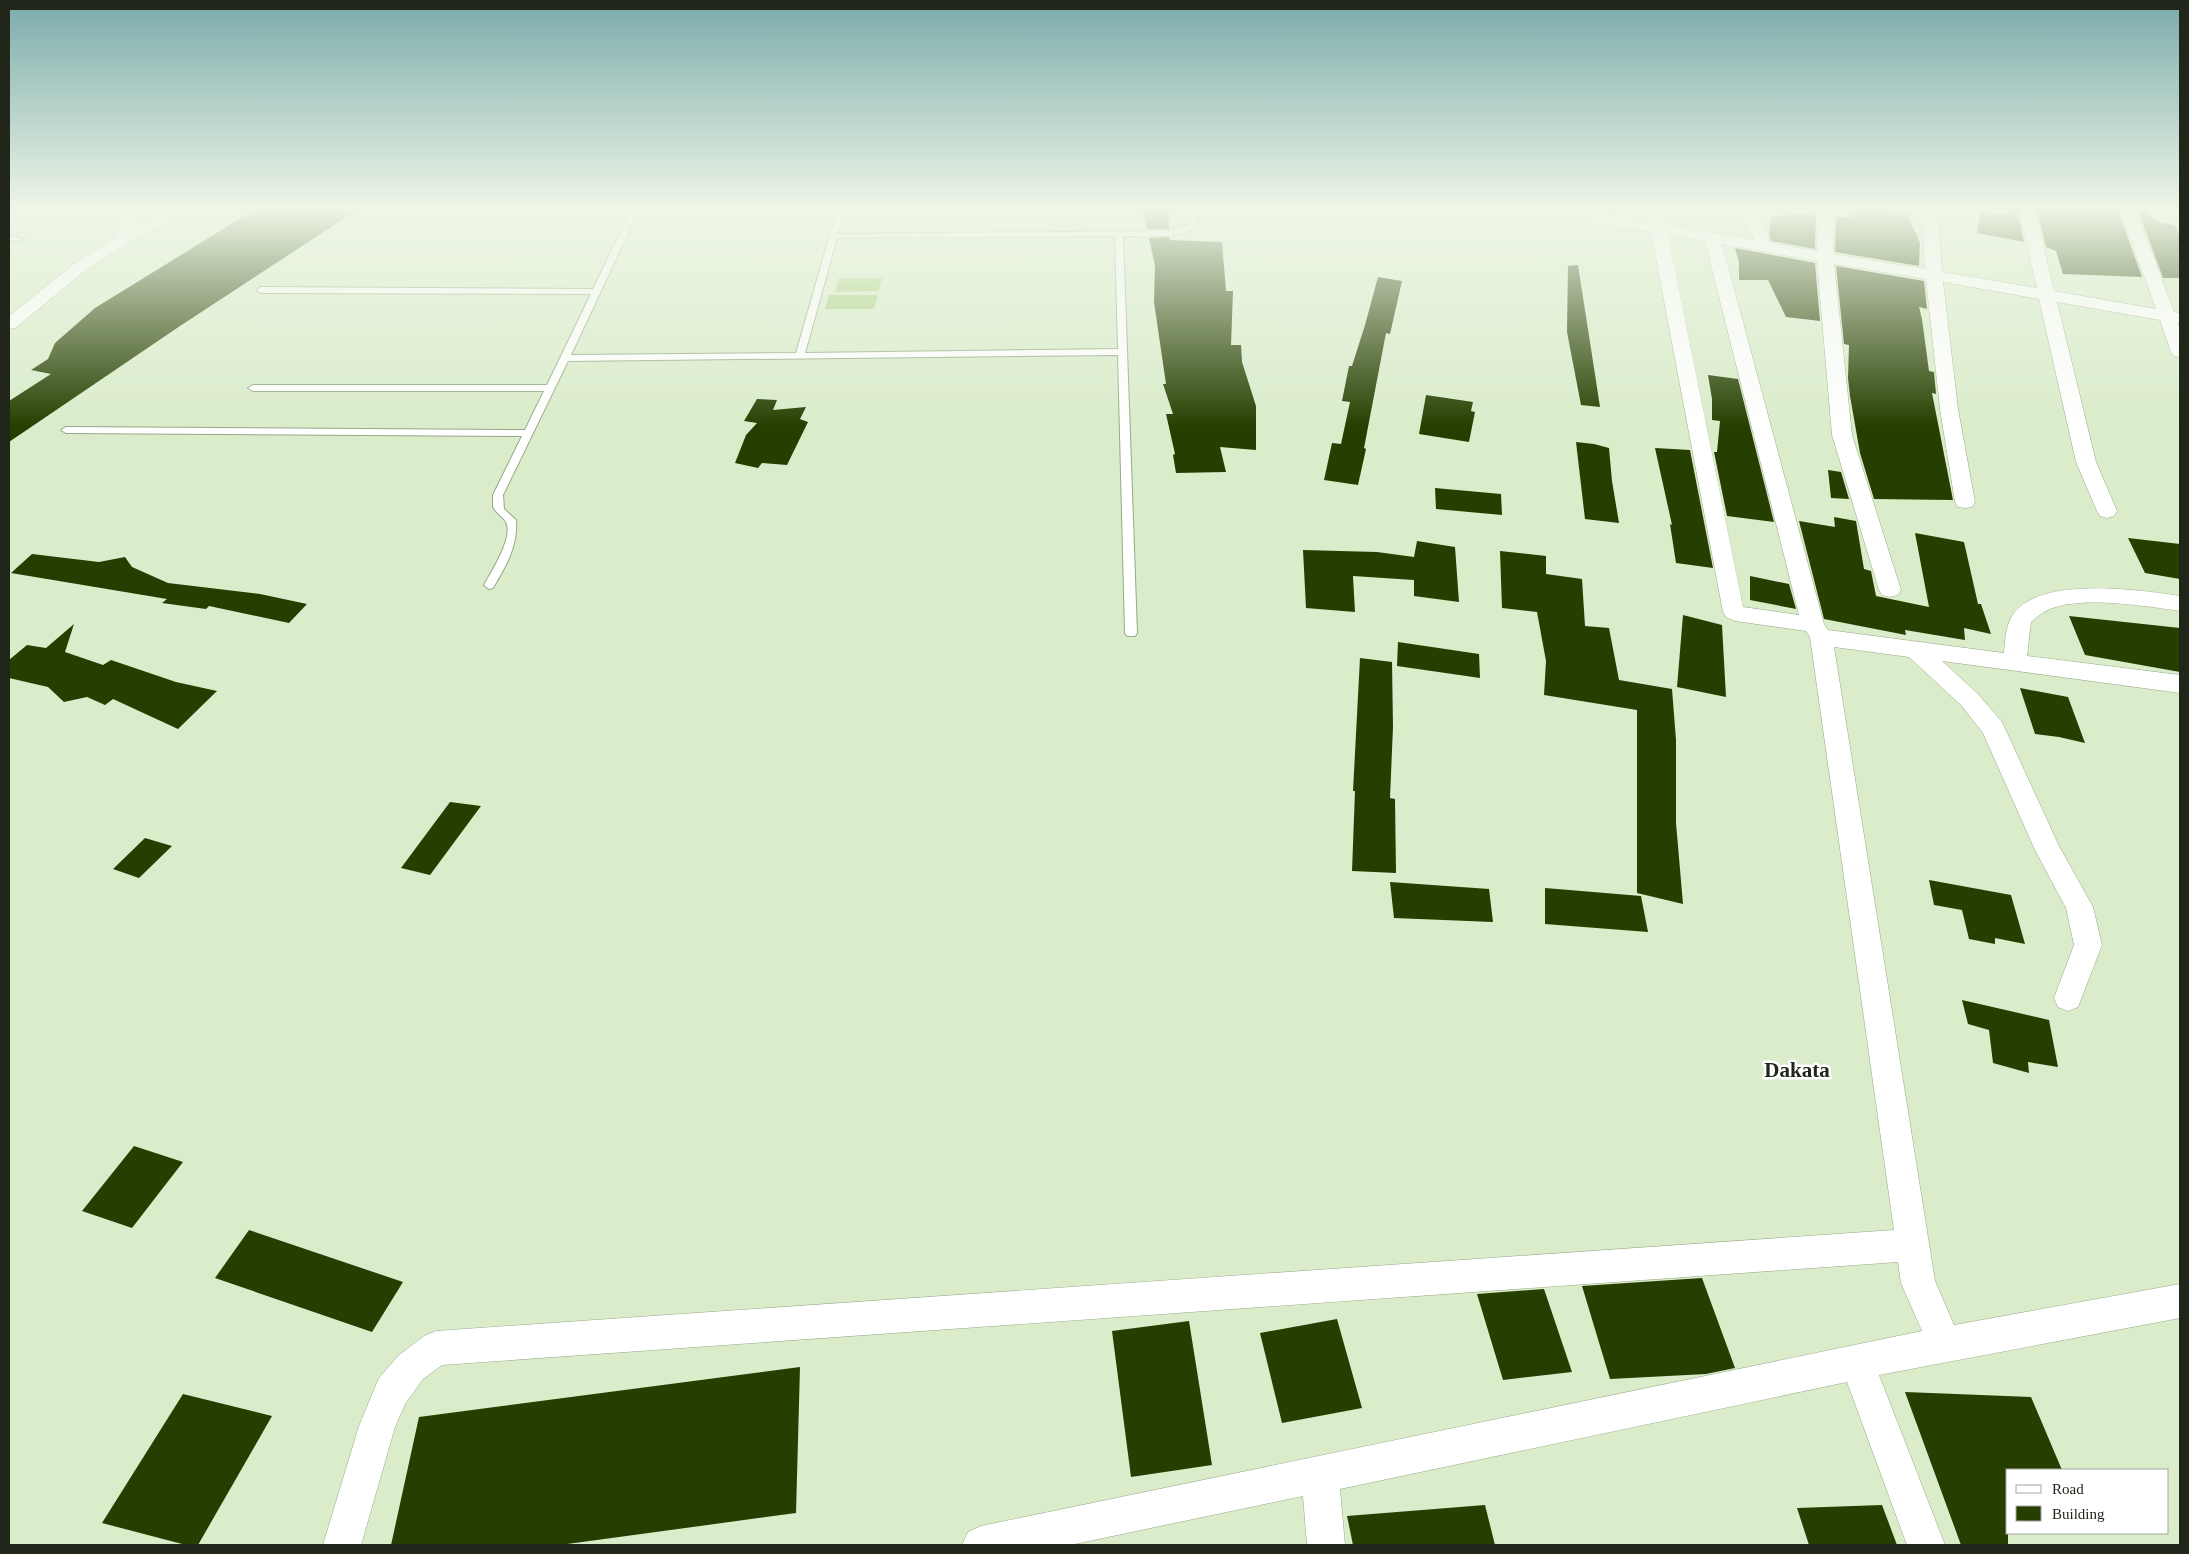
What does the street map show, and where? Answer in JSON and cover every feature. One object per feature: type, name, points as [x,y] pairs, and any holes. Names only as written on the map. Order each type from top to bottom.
[{"type":"street","points":[[9,324],[61,283]]},
{"type":"street","points":[[1670,283],[1734,612],[1743,616],[1916,650],[2180,684]]},
{"type":"street","points":[[1724,283],[1817,631],[1918,1283],[1945,1344]]},
{"type":"street","points":[[1827,283],[1842,435],[1890,590]]},
{"type":"street","points":[[1935,283],[1949,409],[1965,502]]},
{"type":"street","points":[[1973,283],[2174,317]]},
{"type":"street","points":[[2045,283],[2086,462],[2107,511]]},
{"type":"street","points":[[2159,283],[2174,317],[2180,352]]},
{"type":"street","points":[[2015,662],[2018,630],[2023,617],[2039,605],[2056,598],[2118,597],[2180,603]]},
{"type":"street","points":[[1916,650],[1969,700],[1993,728],[2048,850],[2079,907],[2088,945],[2068,998]]},
{"type":"street","points":[[342,1545],[377,1426],[392,1391],[411,1368],[436,1348],[1912,1245]]},
{"type":"street","points":[[981,1545],[1945,1344],[2180,1301]]},
{"type":"street","points":[[1857,1363],[1926,1545]]},
{"type":"street","points":[[1320,1474],[1326,1545]]},
{"type":"lane","points":[[488,585],[506,557],[513,529],[511,520],[500,511],[496,504],[498,495],[566,358],[601,283]]},
{"type":"lane","points":[[800,354],[820,283]]},
{"type":"lane","points":[[1120,283],[1131,633]]},
{"type":"lane","points":[[261,290],[596,292]]},
{"type":"lane","points":[[566,358],[1122,352]]},
{"type":"lane","points":[[253,388],[550,388]]},
{"type":"lane","points":[[66,430],[528,433]]},
{"type":"green space","points":[[838,283],[881,283],[879,291],[835,292]]},
{"type":"green space","points":[[829,295],[878,295],[874,309],[825,309]]},
{"type":"building","points":[[136,283],[246,283],[9,442],[9,401],[51,374],[31,370],[48,359],[55,343],[95,308]]},
{"type":"building","points":[[1155,283],[1225,283],[1226,291],[1233,291],[1231,345],[1241,345],[1242,362],[1256,406],[1256,450],[1220,447],[1226,472],[1176,473],[1173,455],[1175,454],[1166,414],[1173,414],[1163,384],[1166,384],[1154,302]]},
{"type":"building","points":[[1377,283],[1402,283],[1390,334],[1386,333],[1358,485],[1324,480],[1332,443],[1341,444],[1350,402],[1342,401],[1349,366],[1352,366]]},
{"type":"building","points":[[1568,283],[1581,283],[1600,407],[1581,405],[1567,332]]},
{"type":"building","points":[[1769,283],[1817,283],[1820,321],[1786,317]]},
{"type":"building","points":[[1838,283],[1924,283],[1927,309],[1919,307],[1929,371],[1934,372],[1936,394],[1932,393],[1953,500],[1874,499],[1860,453],[1848,378],[1849,345],[1844,344]]},
{"type":"building","points":[[1708,375],[1738,379],[1774,522],[1727,516],[1714,452],[1717,452],[1720,421],[1712,420],[1712,399]]},
{"type":"building","points":[[1426,395],[1473,402],[1471,411],[1475,412],[1469,442],[1419,434]]},
{"type":"building","points":[[757,399],[777,400],[773,410],[806,407],[800,419],[808,422],[787,465],[762,463],[758,468],[735,463],[746,435],[757,423],[744,421]]},
{"type":"building","points":[[1576,442],[1609,448],[1619,523],[1585,519]]},
{"type":"building","points":[[1655,448],[1690,450],[1713,568],[1676,563],[1670,524],[1672,525]]},
{"type":"building","points":[[1828,470],[1841,472],[1849,499],[1831,498]]},
{"type":"building","points":[[1435,488],[1501,494],[1502,515],[1436,509]]},
{"type":"building","points":[[1834,517],[1856,521],[1864,569],[1871,571],[1876,596],[1929,607],[1915,533],[1964,542],[1978,604],[1981,604],[1991,634],[1964,628],[1965,640],[1905,630],[1906,635],[1824,619],[1799,521],[1835,527]]},
{"type":"building","points":[[2128,538],[2180,544],[2180,579],[2145,573]]},
{"type":"building","points":[[1417,541],[1455,547],[1459,602],[1414,596],[1414,580],[1353,576],[1355,612],[1306,608],[1303,550],[1377,552],[1414,557]]},
{"type":"building","points":[[1500,551],[1546,556],[1546,574],[1582,579],[1585,626],[1609,628],[1619,680],[1672,689],[1676,740],[1676,823],[1683,904],[1637,893],[1637,710],[1544,695],[1546,661],[1537,612],[1502,608]]},
{"type":"building","points":[[32,554],[99,562],[125,557],[132,567],[168,583],[260,594],[307,604],[289,623],[209,606],[206,609],[162,603],[167,599],[11,573]]},
{"type":"building","points":[[1750,576],[1789,584],[1796,609],[1750,600]]},
{"type":"building","points":[[1683,615],[1722,625],[1726,697],[1677,687]]},
{"type":"building","points":[[2069,616],[2180,628],[2180,672],[2085,655]]},
{"type":"building","points":[[74,624],[65,652],[103,665],[111,660],[176,682],[217,691],[178,729],[113,699],[105,705],[87,697],[64,702],[48,687],[9,678],[9,660],[27,645],[46,648]]},
{"type":"building","points":[[1398,642],[1479,654],[1480,678],[1397,666]]},
{"type":"building","points":[[1360,658],[1392,662],[1393,727],[1390,798],[1395,799],[1396,873],[1352,871],[1355,791],[1353,791]]},
{"type":"building","points":[[2020,688],[2068,697],[2085,743],[2035,734]]},
{"type":"building","points":[[450,802],[481,806],[430,875],[401,868]]},
{"type":"building","points":[[145,838],[172,846],[139,878],[113,869]]},
{"type":"building","points":[[1929,880],[2011,895],[2025,944],[1995,938],[1995,944],[1969,939],[1962,910],[1934,905]]},
{"type":"building","points":[[1390,882],[1489,889],[1493,922],[1394,918]]},
{"type":"building","points":[[1545,888],[1641,896],[1648,932],[1545,924]]},
{"type":"building","points":[[1962,1000],[2049,1020],[2058,1067],[2028,1062],[2029,1073],[1993,1063],[1989,1030],[1968,1024]]},
{"type":"building","points":[[134,1146],[183,1162],[132,1228],[82,1211]]},
{"type":"building","points":[[249,1230],[403,1282],[372,1332],[215,1278]]},
{"type":"building","points":[[1702,1278],[1735,1368],[1706,1374],[1610,1379],[1582,1286]]},
{"type":"building","points":[[1544,1289],[1572,1372],[1503,1380],[1477,1294]]},
{"type":"building","points":[[1337,1319],[1362,1408],[1282,1423],[1260,1333]]},
{"type":"building","points":[[1189,1321],[1212,1465],[1131,1477],[1112,1331]]},
{"type":"building","points":[[800,1367],[796,1513],[560,1545],[391,1545],[419,1417]]},
{"type":"building","points":[[1905,1392],[2031,1397],[2062,1469],[2006,1469],[2006,1534],[2008,1534],[2008,1545],[1961,1545]]},
{"type":"building","points":[[183,1394],[272,1416],[198,1545],[186,1545],[102,1523]]},
{"type":"building","points":[[1485,1505],[1495,1545],[1353,1545],[1347,1516]]},
{"type":"building","points":[[1882,1505],[1897,1545],[1809,1545],[1797,1508]]},
{"type":"district","name":"Dakata","points":[[1797,1070]]}]
